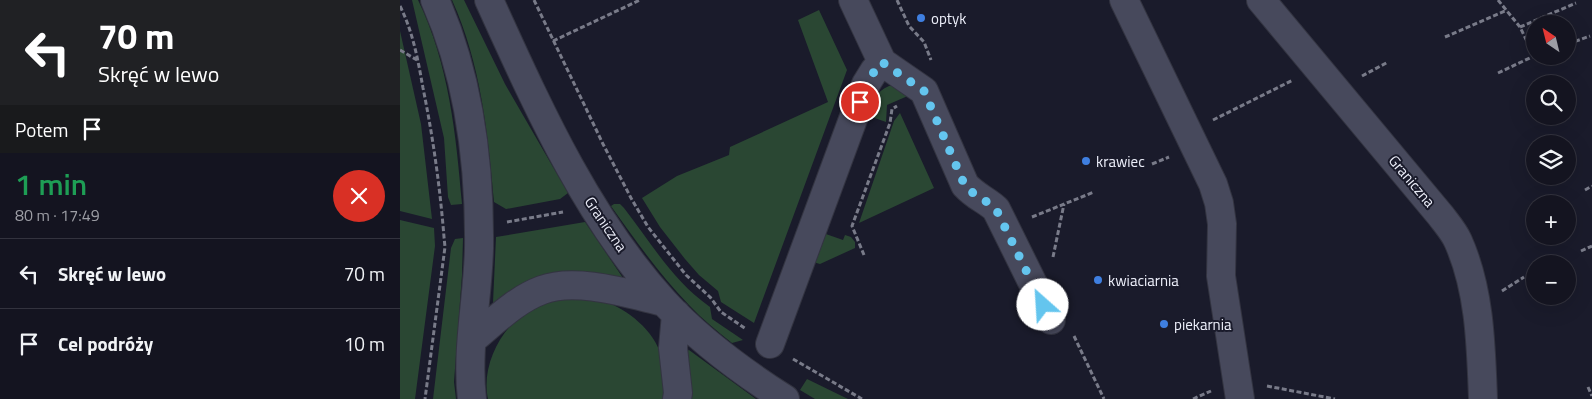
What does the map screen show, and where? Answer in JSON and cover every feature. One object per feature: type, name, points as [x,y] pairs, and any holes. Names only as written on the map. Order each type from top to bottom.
[{"type":"street","points":[[435,0],[458,62],[465,94],[475,166],[479,248],[470,371],[472,399]]},
{"type":"street","name":"Graniczna","points":[[489,0],[546,122],[573,172],[614,237],[670,308],[713,348],[785,399]]},
{"type":"street","points":[[854,0],[882,62],[924,91],[965,186],[974,195],[988,202],[996,209],[1050,320]]},
{"type":"street","points":[[1124,0],[1213,184],[1219,202],[1222,224],[1221,276],[1240,399]]},
{"type":"street","name":"Graniczna","points":[[1261,0],[1441,216],[1458,239],[1469,271],[1480,334],[1483,399]]},
{"type":"street","points":[[770,344],[866,84],[882,62]]},
{"type":"street","points":[[473,339],[520,301],[543,289],[552,287],[585,286],[670,308],[677,399]]},
{"type":"path","points":[[534,0],[631,198],[659,242],[686,275],[710,297],[723,314],[818,375],[862,399]]},
{"type":"path","points":[[553,41],[640,0]]},
{"type":"path","points":[[1498,0],[1520,27],[1526,39]]},
{"type":"path","points":[[1520,27],[1576,3]]},
{"type":"path","points":[[400,6],[410,31],[418,61],[433,134],[445,247],[425,399]]},
{"type":"path","points":[[1445,37],[1507,10]]},
{"type":"path","points":[[1576,41],[1590,36]]},
{"type":"path","points":[[400,50],[418,61]]},
{"type":"path","points":[[1498,73],[1526,60]]},
{"type":"path","points":[[1188,132],[1318,68]]},
{"type":"path","points":[[864,255],[852,226],[890,123],[892,110],[924,91]]},
{"type":"path","points":[[1585,190],[1592,186]]},
{"type":"path","points":[[1026,219],[1094,192]]},
{"type":"path","points":[[1052,260],[1064,204]]},
{"type":"path","points":[[504,222],[569,211]]},
{"type":"path","points":[[1581,251],[1592,246]]},
{"type":"path","points":[[1050,320],[1069,326],[1104,399]]},
{"type":"path","points":[[1588,387],[1592,396]]},
{"type":"green space","points":[[412,0],[418,0],[429,24],[444,74],[454,126],[462,204],[451,205],[448,197],[444,138]]},
{"type":"green space","points":[[452,0],[464,0],[505,84],[568,193],[560,199],[506,209],[494,202],[482,100],[470,49]]},
{"type":"green space","points":[[819,10],[847,70],[754,323],[721,302],[718,291],[699,275],[685,259],[660,227],[642,198],[677,176],[729,155],[730,147],[828,102],[798,20]]},
{"type":"green space","points":[[400,31],[421,124],[432,219],[400,211]]},
{"type":"green space","points":[[889,86],[895,86],[910,95],[887,105],[886,122],[866,115],[878,94]]},
{"type":"green space","points":[[900,113],[934,188],[859,223],[894,121]]},
{"type":"green space","points":[[620,204],[624,208],[673,273],[710,307],[712,319],[743,340],[732,343],[689,305],[668,282],[639,244],[611,206]]},
{"type":"green space","points":[[400,220],[434,228],[435,246],[415,399],[400,399]]},
{"type":"green space","points":[[585,222],[623,280],[497,305],[493,303],[496,237]]},
{"type":"green space","points":[[823,233],[843,240],[845,235],[851,237],[855,242],[855,248],[820,264],[813,262]]},
{"type":"green space","points":[[463,238],[454,382],[456,399],[433,399],[451,248],[455,239]]},
{"type":"green space","points":[[569,297],[604,301],[622,309],[639,322],[658,347],[661,356],[665,399],[488,399],[487,374],[490,362],[495,349],[509,327],[528,311],[548,302]]},
{"type":"green space","points":[[689,350],[756,399],[689,399],[687,351]]},
{"type":"green space","points":[[807,379],[848,399],[815,399],[800,390]]},
{"type":"place","name":"optyk","points":[[921,18]]},
{"type":"place","name":"krawiec","points":[[1086,161]]},
{"type":"place","name":"kwiaciarnia","points":[[1098,280]]},
{"type":"place","name":"piekarnia","points":[[1164,324]]},
{"type":"route","points":[[860,102],[866,84],[882,62],[924,91],[965,186],[974,195],[988,202],[996,209],[1043,305]]}]
